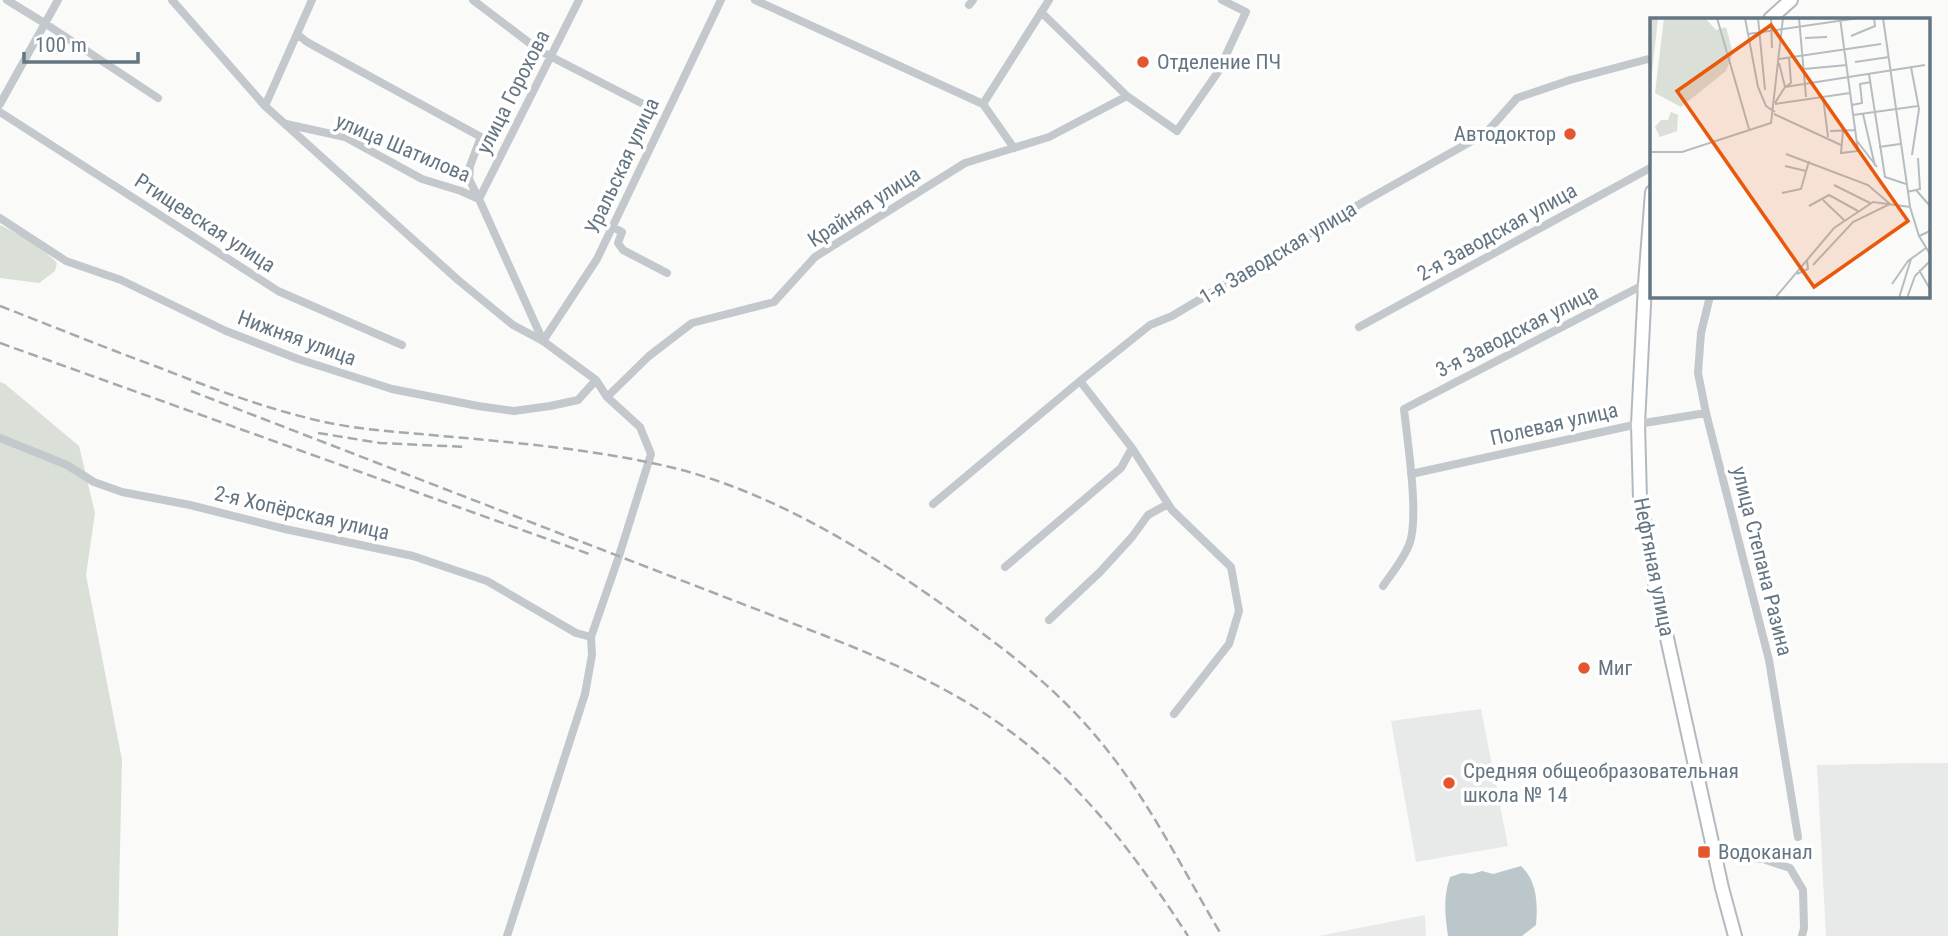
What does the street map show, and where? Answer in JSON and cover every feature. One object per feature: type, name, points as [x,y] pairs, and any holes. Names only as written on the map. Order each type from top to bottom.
[{"type":"main road","points":[[1771,18],[1791,0]]},
{"type":"main road","name":"Нефтяная улица","points":[[1650,218],[1638,424],[1640,499],[1714,855],[1735,936]]},
{"type":"street","points":[[7,0],[158,98]]},
{"type":"street","points":[[0,104],[58,0]]},
{"type":"street","name":"улица Шатилова","points":[[172,0],[265,106],[458,280],[513,325],[543,341],[597,380]]},
{"type":"street","points":[[265,106],[312,0]]},
{"type":"street","points":[[473,0],[540,51],[645,105]]},
{"type":"street","name":"улица Горохова","points":[[479,199],[579,0]]},
{"type":"street","name":"Уральская улица","points":[[543,341],[597,259],[721,0]]},
{"type":"street","points":[[755,0],[984,104],[1014,148]]},
{"type":"street","points":[[984,104],[1049,0]]},
{"type":"street","points":[[1041,12],[1127,96],[1177,131],[1218,72],[1246,12],[1222,0]]},
{"type":"street","points":[[297,34],[481,137],[470,166],[469,179],[479,199]]},
{"type":"street","name":"1-я Заводская улица","points":[[933,504],[1150,325],[1172,316],[1365,201],[1486,133],[1517,98],[1570,80],[1650,59]]},
{"type":"street","name":"Крайняя улица","points":[[607,397],[649,356],[692,323],[774,302],[815,257],[965,163],[1049,137],[1127,96]]},
{"type":"street","name":"Ртищевская улица","points":[[0,112],[278,290],[402,345]]},
{"type":"street","name":"улица Шатилова","points":[[284,124],[345,137],[422,179],[479,199],[543,341]]},
{"type":"street","name":"2-я Заводская улица","points":[[1359,327],[1650,168]]},
{"type":"street","name":"Нижняя улица","points":[[0,218],[66,261],[121,280],[226,331],[298,359],[393,389],[514,411],[550,407],[578,400],[597,380]]},
{"type":"street","points":[[613,228],[622,232],[618,243],[623,250],[667,273]]},
{"type":"street","name":"3-я Заводская улица","points":[[1411,474],[1404,409],[1645,284]]},
{"type":"street","name":"улица Степана Разина","points":[[1710,298],[1701,333],[1698,373],[1769,660],[1798,837]]},
{"type":"street","points":[[507,936],[585,694],[592,655],[591,637],[651,454],[640,427],[607,397],[597,380]]},
{"type":"street","points":[[1080,381],[1132,448],[1168,505],[1231,567],[1240,611],[1229,644],[1174,714]]},
{"type":"street","name":"Полевая улица","points":[[1411,474],[1638,424],[1706,413]]},
{"type":"street","name":"2-я Хопёрская улица","points":[[0,438],[67,465],[94,482],[122,492],[413,556],[487,581],[576,633],[591,637]]},
{"type":"street","points":[[1005,567],[1121,468],[1132,448]]},
{"type":"street","points":[[1383,586],[1409,546],[1413,532],[1411,474]]},
{"type":"street","points":[[1049,620],[1100,572],[1148,515],[1168,505]]},
{"type":"street","points":[[1714,855],[1763,859],[1790,868],[1802,890],[1802,936]]},
{"type":"shaded area","points":[[0,225],[44,251],[57,263],[55,271],[39,283],[0,278]]},
{"type":"shaded area","points":[[0,382],[79,446],[95,513],[86,575],[122,760],[118,936],[0,936]]},
{"type":"shaded area","name":"Средняя общеобразовательная школа № 14","points":[[1481,709],[1508,846],[1416,862],[1391,721]]},
{"type":"shaded area","points":[[1948,763],[1948,936],[1826,936],[1817,765]]},
{"type":"shaded area","points":[[1521,866],[1535,893],[1536,925],[1522,936],[1448,936],[1445,906],[1450,877],[1482,871],[1493,874]]},
{"type":"shaded area","points":[[1425,915],[1426,936],[1318,936]]},
{"type":"railway","points":[[0,306],[216,389],[299,416],[365,429],[501,441],[649,462],[715,480],[822,528],[889,568],[974,627],[1014,657],[1070,708],[1104,746],[1137,791],[1222,936]]},
{"type":"railway","points":[[0,343],[592,555]]},
{"type":"railway","points":[[191,391],[823,635],[895,665],[941,688],[1007,729],[1035,751],[1084,798],[1129,851],[1188,936]]},
{"type":"railway","points":[[318,433],[380,443],[467,447]]},
{"type":"place","name":"Отделение ПЧ","points":[[1143,62]]},
{"type":"place","name":"Автодоктор","points":[[1570,134]]},
{"type":"place","name":"Миг","points":[[1584,668]]},
{"type":"place","name":"Средняя общеобразовательная школа № 14","points":[[1449,783]]},
{"type":"place","name":"Водоканал","points":[[1704,852]]}]
